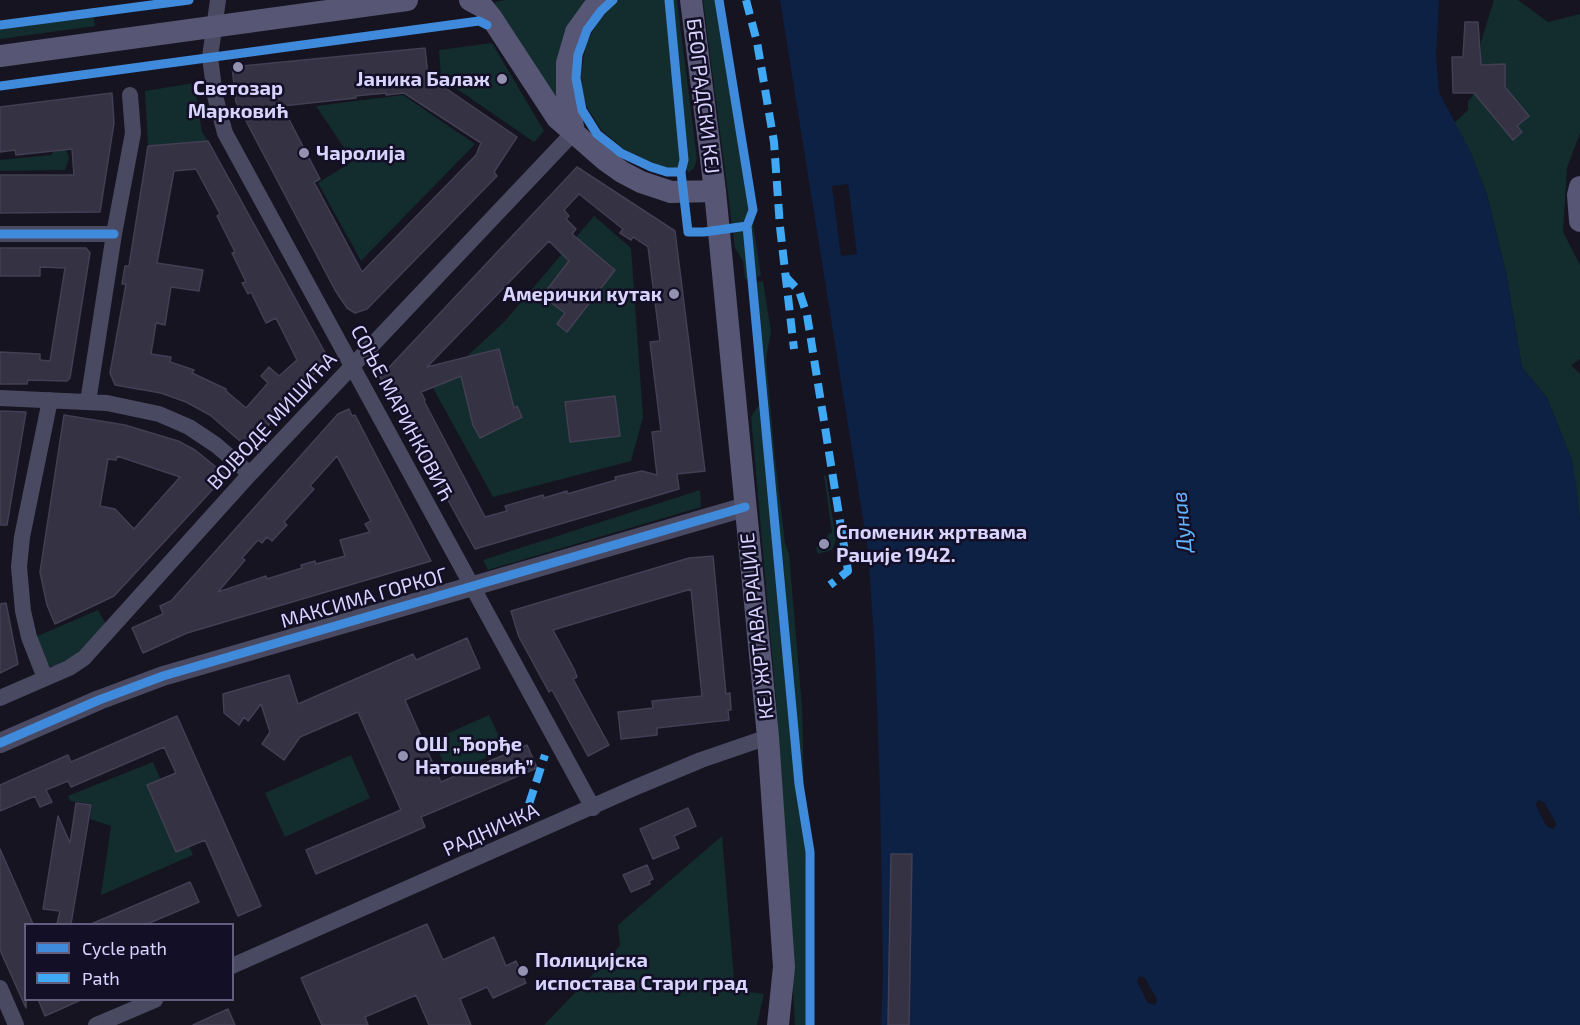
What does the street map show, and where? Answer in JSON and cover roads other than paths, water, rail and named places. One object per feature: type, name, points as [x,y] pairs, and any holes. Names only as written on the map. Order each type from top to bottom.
[{"type":"main road","points":[[0,56],[407,0]]},
{"type":"main road","points":[[470,0],[483,7],[491,17],[557,118],[613,166],[640,182],[671,192],[715,191]]},
{"type":"main road","points":[[574,132],[567,95],[567,63],[576,32],[599,0]]},
{"type":"main road","name":"БЕОГРАДСКИ КЕЈ","points":[[691,0],[715,191]]},
{"type":"main road","points":[[1580,186],[1580,221]]},
{"type":"main road","name":"КЕЈ ЖРТАВА РАЦИЈЕ","points":[[715,191],[768,737],[783,967],[778,1025]]},
{"type":"main road","points":[[783,967],[792,1025]]},
{"type":"street","name":"СОЊЕ МАРИНКОВИЋ","points":[[218,0],[210,57],[215,96],[225,133],[592,808]]},
{"type":"street","points":[[88,402],[114,234],[133,133],[130,95]]},
{"type":"street","name":"ВОЈВОДЕ МИШИЋА","points":[[45,678],[69,668],[84,658],[250,474],[574,132]]},
{"type":"street","points":[[0,234],[114,234]]},
{"type":"street","points":[[0,398],[120,405],[172,419],[216,445],[250,474]]},
{"type":"street","points":[[0,698],[45,678],[27,628],[19,567],[22,537],[50,400]]},
{"type":"street","name":"МАКСИМА ГОРКОГ","points":[[0,743],[163,676],[745,507]]},
{"type":"street","name":"РАДНИЧКА","points":[[234,965],[702,760],[768,737]]},
{"type":"street","points":[[0,988],[16,1025]]},
{"type":"street","points":[[96,1025],[150,1001]]},
{"type":"water","name":"Дунав","points":[[780,0],[1439,0],[1436,56],[1439,92],[1469,149],[1487,195],[1506,273],[1522,367],[1547,398],[1572,460],[1576,482],[1580,520],[1580,1025],[881,1025],[883,974],[880,790],[875,653],[868,550]],"holes":[[[1544,802],[1556,826],[1547,827],[1536,803]],[[1145,978],[1157,1002],[1148,1003],[1137,979]]]},
{"type":"place","name":"Светозар Марковић","points":[[238,67]]},
{"type":"place","name":"Јаника Балаж","points":[[502,79]]},
{"type":"place","name":"Чаролија","points":[[304,153]]},
{"type":"place","name":"Амерички кутак","points":[[674,294]]},
{"type":"place","name":"Споменик жртвама Рације 1942.","points":[[824,544]]},
{"type":"place","name":"ОШ „Ђорђе Натошевић”","points":[[403,756]]},
{"type":"place","name":"Полицијска испостава Стари град","points":[[523,971]]}]
